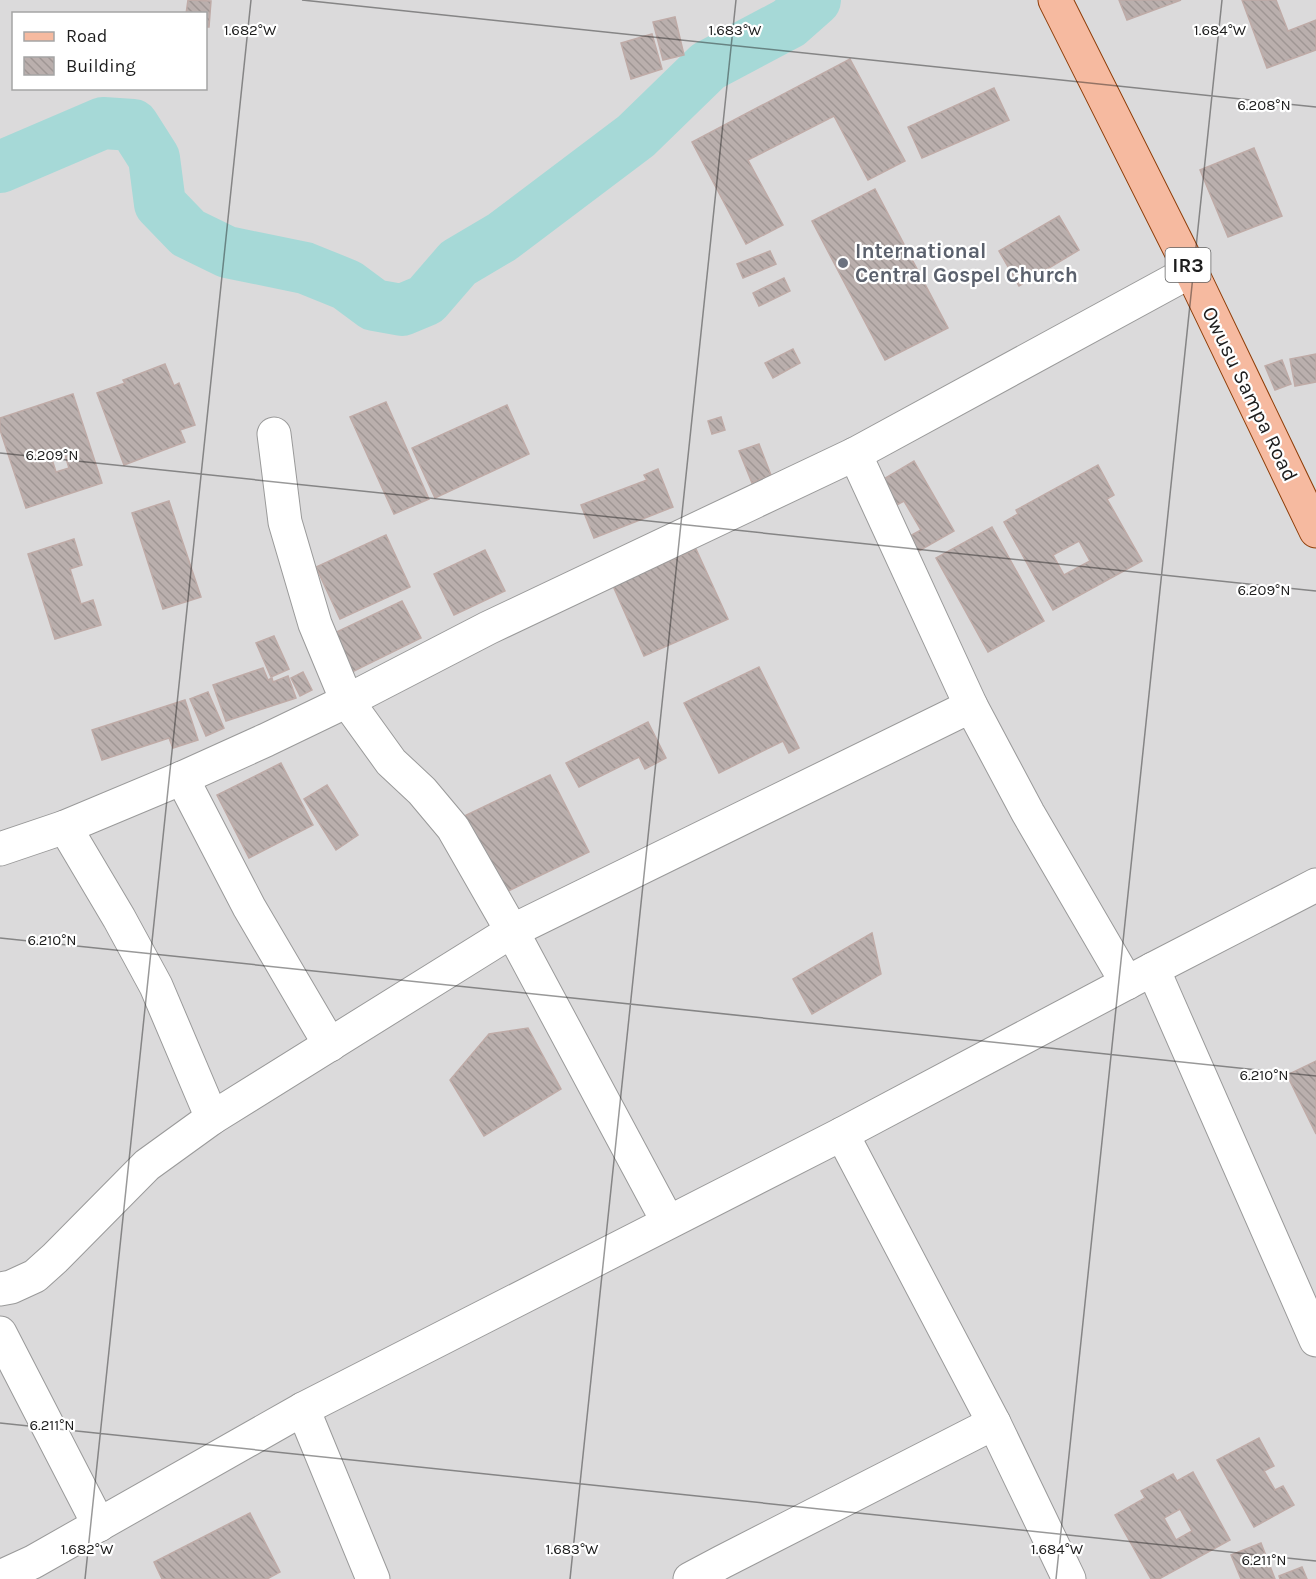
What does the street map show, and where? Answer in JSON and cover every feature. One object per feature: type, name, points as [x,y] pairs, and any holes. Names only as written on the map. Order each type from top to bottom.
[{"type":"main road","name":"Owusu Sampa Road","points":[[1055,0],[1191,271],[1316,531]]},
{"type":"street","points":[[0,849],[65,827],[266,740],[488,628],[855,454],[1191,271]]},
{"type":"street","points":[[274,434],[285,522],[315,624],[347,700],[391,762],[422,791],[453,828],[512,931],[668,1222]]},
{"type":"street","points":[[855,454],[971,706],[1028,813],[1140,976],[1316,1340]]},
{"type":"street","points":[[0,1289],[11,1287],[35,1276],[147,1165],[212,1118],[512,931],[971,706]]},
{"type":"street","points":[[182,778],[249,907],[330,1045]]},
{"type":"street","points":[[65,827],[156,986],[212,1118]]},
{"type":"street","points":[[0,1577],[33,1562],[303,1410],[842,1134],[1316,885]]},
{"type":"street","points":[[842,1134],[994,1424],[1069,1579]]},
{"type":"street","points":[[0,1333],[99,1525]]},
{"type":"street","points":[[303,1410],[373,1579]]},
{"type":"street","points":[[690,1579],[727,1570],[994,1424]]},
{"type":"shaded area","points":[[0,0],[1316,0],[1316,1579],[0,1579]]},
{"type":"building","points":[[188,0],[211,1],[209,27],[207,27],[207,12],[186,12]]},
{"type":"building","points":[[1119,0],[1181,0],[1127,20]]},
{"type":"building","points":[[1242,0],[1276,0],[1288,31],[1316,20],[1316,50],[1267,68]]},
{"type":"building","points":[[675,17],[684,55],[663,60],[653,22]]},
{"type":"building","points":[[652,34],[662,69],[631,79],[621,43]]},
{"type":"building","points":[[850,59],[905,161],[868,180],[834,116],[748,160],[783,225],[746,244],[692,142]]},
{"type":"building","points":[[994,88],[1009,120],[922,158],[908,127]]},
{"type":"building","points":[[1254,148],[1282,216],[1228,237],[1200,170]]},
{"type":"building","points":[[875,189],[948,328],[885,360],[812,221]]},
{"type":"building","points":[[1059,216],[1079,250],[1019,286],[999,251]]},
{"type":"building","points":[[770,251],[776,264],[743,278],[737,264]]},
{"type":"building","points":[[784,278],[790,291],[759,306],[753,293]]},
{"type":"building","points":[[793,349],[800,363],[773,378],[765,363]]},
{"type":"building","points":[[1316,354],[1316,382],[1295,386],[1290,359]]},
{"type":"building","points":[[1282,360],[1291,384],[1275,390],[1265,366]]},
{"type":"building","points":[[165,364],[174,386],[179,383],[195,425],[180,430],[185,442],[124,465],[97,393]]},
{"type":"building","points":[[73,394],[102,483],[26,508],[0,430],[0,418]],"holes":[[[63,449],[69,468],[56,472],[50,453]]]},
{"type":"building","points":[[386,402],[429,499],[394,514],[350,417]]},
{"type":"building","points":[[507,405],[529,454],[435,498],[412,448]]},
{"type":"building","points":[[721,417],[725,430],[712,434],[708,421]]},
{"type":"building","points":[[759,444],[771,475],[752,483],[739,451]]},
{"type":"building","points":[[914,461],[954,531],[917,552],[908,537],[921,530],[904,501],[891,508],[877,483]]},
{"type":"building","points":[[1098,465],[1114,495],[1107,499],[1142,561],[1053,610],[1004,522],[1018,514],[1016,510]],"holes":[[[1079,541],[1090,561],[1064,575],[1053,555]]]},
{"type":"building","points":[[658,469],[673,507],[594,538],[581,505],[647,480],[644,475]]},
{"type":"building","points":[[169,501],[201,597],[163,609],[132,513]]},
{"type":"building","points":[[992,527],[1044,621],[988,652],[936,558]]},
{"type":"building","points":[[386,535],[410,587],[340,619],[316,567]]},
{"type":"building","points":[[74,539],[82,565],[70,569],[81,604],[93,600],[101,625],[55,639],[28,554]]},
{"type":"building","points":[[696,549],[728,619],[644,656],[613,586]]},
{"type":"building","points":[[485,550],[505,591],[454,615],[434,574]]},
{"type":"building","points":[[402,601],[421,638],[346,675],[328,636]]},
{"type":"building","points":[[274,636],[289,669],[271,677],[256,643]]},
{"type":"building","points":[[759,667],[799,748],[789,753],[783,741],[719,773],[684,703]]},
{"type":"building","points":[[263,668],[268,680],[272,678],[273,682],[288,676],[296,698],[226,721],[213,685]]},
{"type":"building","points":[[303,672],[312,690],[300,696],[291,678]]},
{"type":"building","points":[[208,692],[224,728],[206,736],[190,699]]},
{"type":"building","points":[[185,700],[198,740],[173,748],[169,738],[102,760],[92,730]]},
{"type":"building","points":[[648,722],[666,758],[645,769],[639,757],[579,787],[566,763]]},
{"type":"building","points":[[281,763],[313,825],[249,858],[217,795]]},
{"type":"building","points":[[550,775],[589,852],[496,897],[458,819]]},
{"type":"building","points":[[327,785],[358,835],[336,850],[304,799]]},
{"type":"building","points":[[872,933],[881,974],[812,1014],[793,979]]},
{"type":"building","points":[[528,1028],[561,1089],[484,1136],[450,1080],[489,1034]]},
{"type":"building","points":[[1316,1061],[1316,1134],[1287,1075]]},
{"type":"building","points":[[1259,1438],[1274,1466],[1264,1471],[1275,1490],[1283,1486],[1294,1505],[1254,1527],[1217,1460]]},
{"type":"building","points":[[1193,1472],[1230,1540],[1159,1579],[1151,1579],[1115,1515],[1145,1498],[1141,1491],[1173,1474],[1177,1481]],"holes":[[[1180,1509],[1192,1531],[1176,1540],[1164,1518]]]},
{"type":"building","points":[[250,1513],[280,1572],[267,1579],[162,1579],[154,1562]]},
{"type":"building","points":[[1261,1543],[1275,1579],[1241,1579],[1231,1555]]},
{"type":"building","points":[[1302,1567],[1307,1579],[1280,1579],[1279,1576]]},
{"type":"waterway","points":[[0,167],[103,123],[133,125],[154,158],[160,204],[188,233],[227,252],[305,268],[347,285],[374,305],[402,310],[426,300],[458,263],[502,237],[636,136],[708,66],[789,23],[815,0]]},
{"type":"place","name":"International Central Gospel Church","points":[[843,263]]}]
